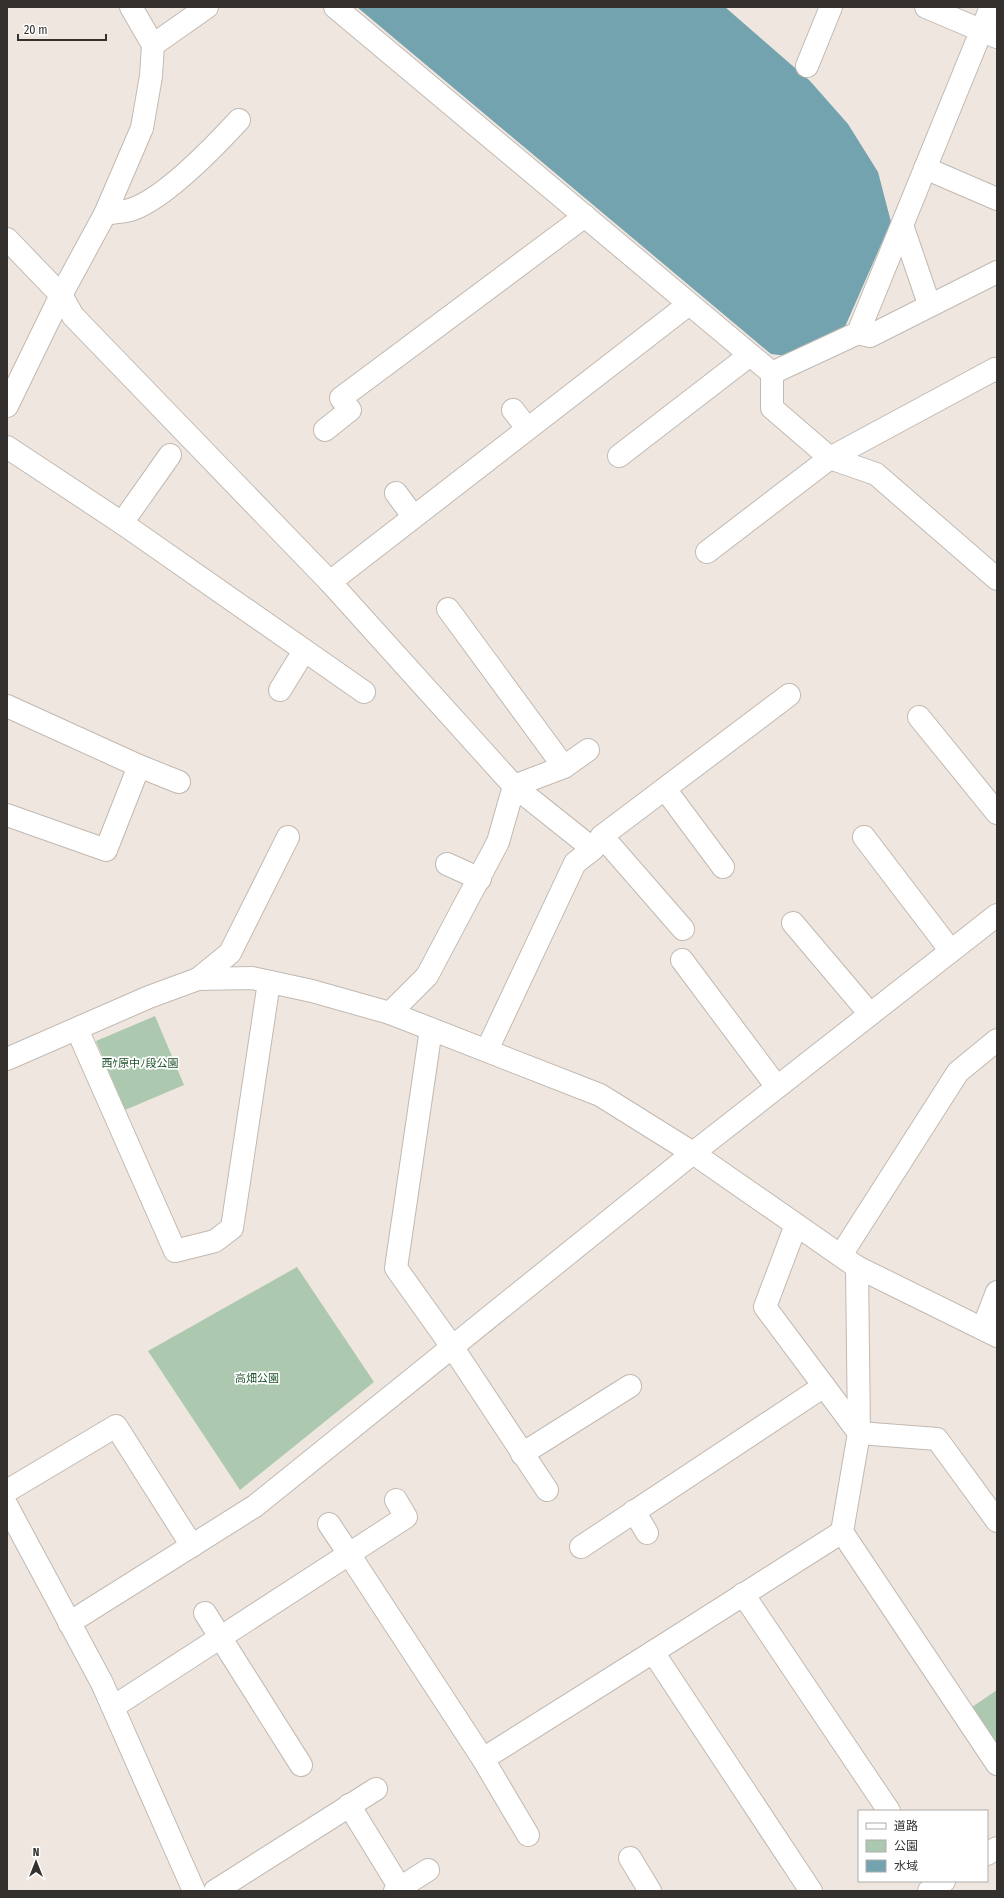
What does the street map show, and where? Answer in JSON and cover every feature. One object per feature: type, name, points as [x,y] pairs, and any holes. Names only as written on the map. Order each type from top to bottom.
[{"type":"street","points":[[7,406],[60,295],[105,214],[142,128],[151,76],[153,45],[131,7]]},
{"type":"street","points":[[153,45],[206,7]]},
{"type":"street","points":[[334,7],[586,216],[772,373]]},
{"type":"street","points":[[807,66],[831,7]]},
{"type":"street","points":[[926,7],[989,34]]},
{"type":"street","points":[[858,333],[902,228],[925,168],[989,34],[991,7]]},
{"type":"street","points":[[105,214],[130,210],[172,184],[216,145],[239,120]]},
{"type":"street","points":[[925,168],[997,199]]},
{"type":"street","points":[[325,430],[350,410],[341,398],[586,216]]},
{"type":"street","points":[[902,228],[929,304]]},
{"type":"street","points":[[7,239],[60,295],[73,316],[330,582],[514,786],[597,842],[683,929]]},
{"type":"street","points":[[772,373],[858,333],[870,336],[929,304],[997,272]]},
{"type":"street","points":[[330,582],[413,516],[689,304]]},
{"type":"street","points":[[619,456],[750,355]]},
{"type":"street","points":[[707,552],[830,458],[995,369],[997,371]]},
{"type":"street","points":[[772,373],[772,408],[830,458],[876,474],[997,579]]},
{"type":"street","points":[[513,410],[527,428]]},
{"type":"street","points":[[7,447],[122,523],[364,692]]},
{"type":"street","points":[[122,523],[170,455]]},
{"type":"street","points":[[396,493],[413,516]]},
{"type":"street","points":[[448,609],[564,767]]},
{"type":"street","points":[[280,690],[304,651]]},
{"type":"street","points":[[487,1050],[575,863],[597,842],[788,695]]},
{"type":"street","points":[[7,706],[139,766],[179,782]]},
{"type":"street","points":[[919,717],[997,813]]},
{"type":"street","points":[[514,786],[564,767],[588,750]]},
{"type":"street","points":[[7,815],[106,850],[139,766]]},
{"type":"street","points":[[390,1013],[427,976],[480,879],[498,842],[514,786]]},
{"type":"street","points":[[665,789],[723,867]]},
{"type":"street","points":[[7,1059],[149,997],[198,979],[230,953],[288,837]]},
{"type":"street","points":[[864,837],[952,951]]},
{"type":"street","points":[[447,864],[480,879]]},
{"type":"street","points":[[69,1623],[255,1506],[453,1348],[693,1153],[997,915]]},
{"type":"street","points":[[793,923],[870,1014]]},
{"type":"street","points":[[682,960],[777,1087]]},
{"type":"street","points":[[198,979],[252,978],[312,990],[390,1013],[600,1094],[693,1153],[849,1261],[990,1332],[997,1292]]},
{"type":"street","points":[[77,1029],[175,1251],[215,1241],[232,1228],[269,982]]},
{"type":"street","points":[[431,1029],[396,1268],[453,1348],[546,1490]]},
{"type":"street","points":[[997,1040],[958,1072],[849,1261],[859,1433],[842,1532],[997,1764]]},
{"type":"street","points":[[796,1225],[765,1306],[859,1433],[937,1439],[997,1521]]},
{"type":"street","points":[[522,1454],[630,1386]]},
{"type":"street","points":[[581,1547],[824,1386]]},
{"type":"street","points":[[7,1491],[116,1426],[192,1546]]},
{"type":"street","points":[[113,1707],[406,1517],[396,1500]]},
{"type":"street","points":[[7,1506],[102,1683],[194,1891]]},
{"type":"street","points":[[634,1511],[647,1533]]},
{"type":"street","points":[[329,1524],[483,1759],[528,1834]]},
{"type":"street","points":[[483,1759],[842,1532]]},
{"type":"street","points":[[743,1594],[888,1810]]},
{"type":"street","points":[[205,1613],[222,1637],[301,1764]]},
{"type":"street","points":[[653,1652],[811,1891]]},
{"type":"street","points":[[214,1891],[376,1789]]},
{"type":"street","points":[[350,1805],[397,1889],[428,1870]]},
{"type":"street","points":[[988,1853],[997,1848]]},
{"type":"street","points":[[630,1858],[648,1890]]},
{"type":"green space","name":"西ｹ原中ﾉ段公園","points":[[155,1016],[184,1085],[125,1110],[96,1041]]},
{"type":"green space","name":"高畑公園","points":[[297,1267],[374,1382],[240,1490],[148,1351]]},
{"type":"green space","points":[[997,1690],[997,1746],[972,1707]]},
{"type":"water","points":[[357,7],[725,7],[810,81],[848,124],[878,172],[891,222],[844,329],[787,356],[771,354]]}]
